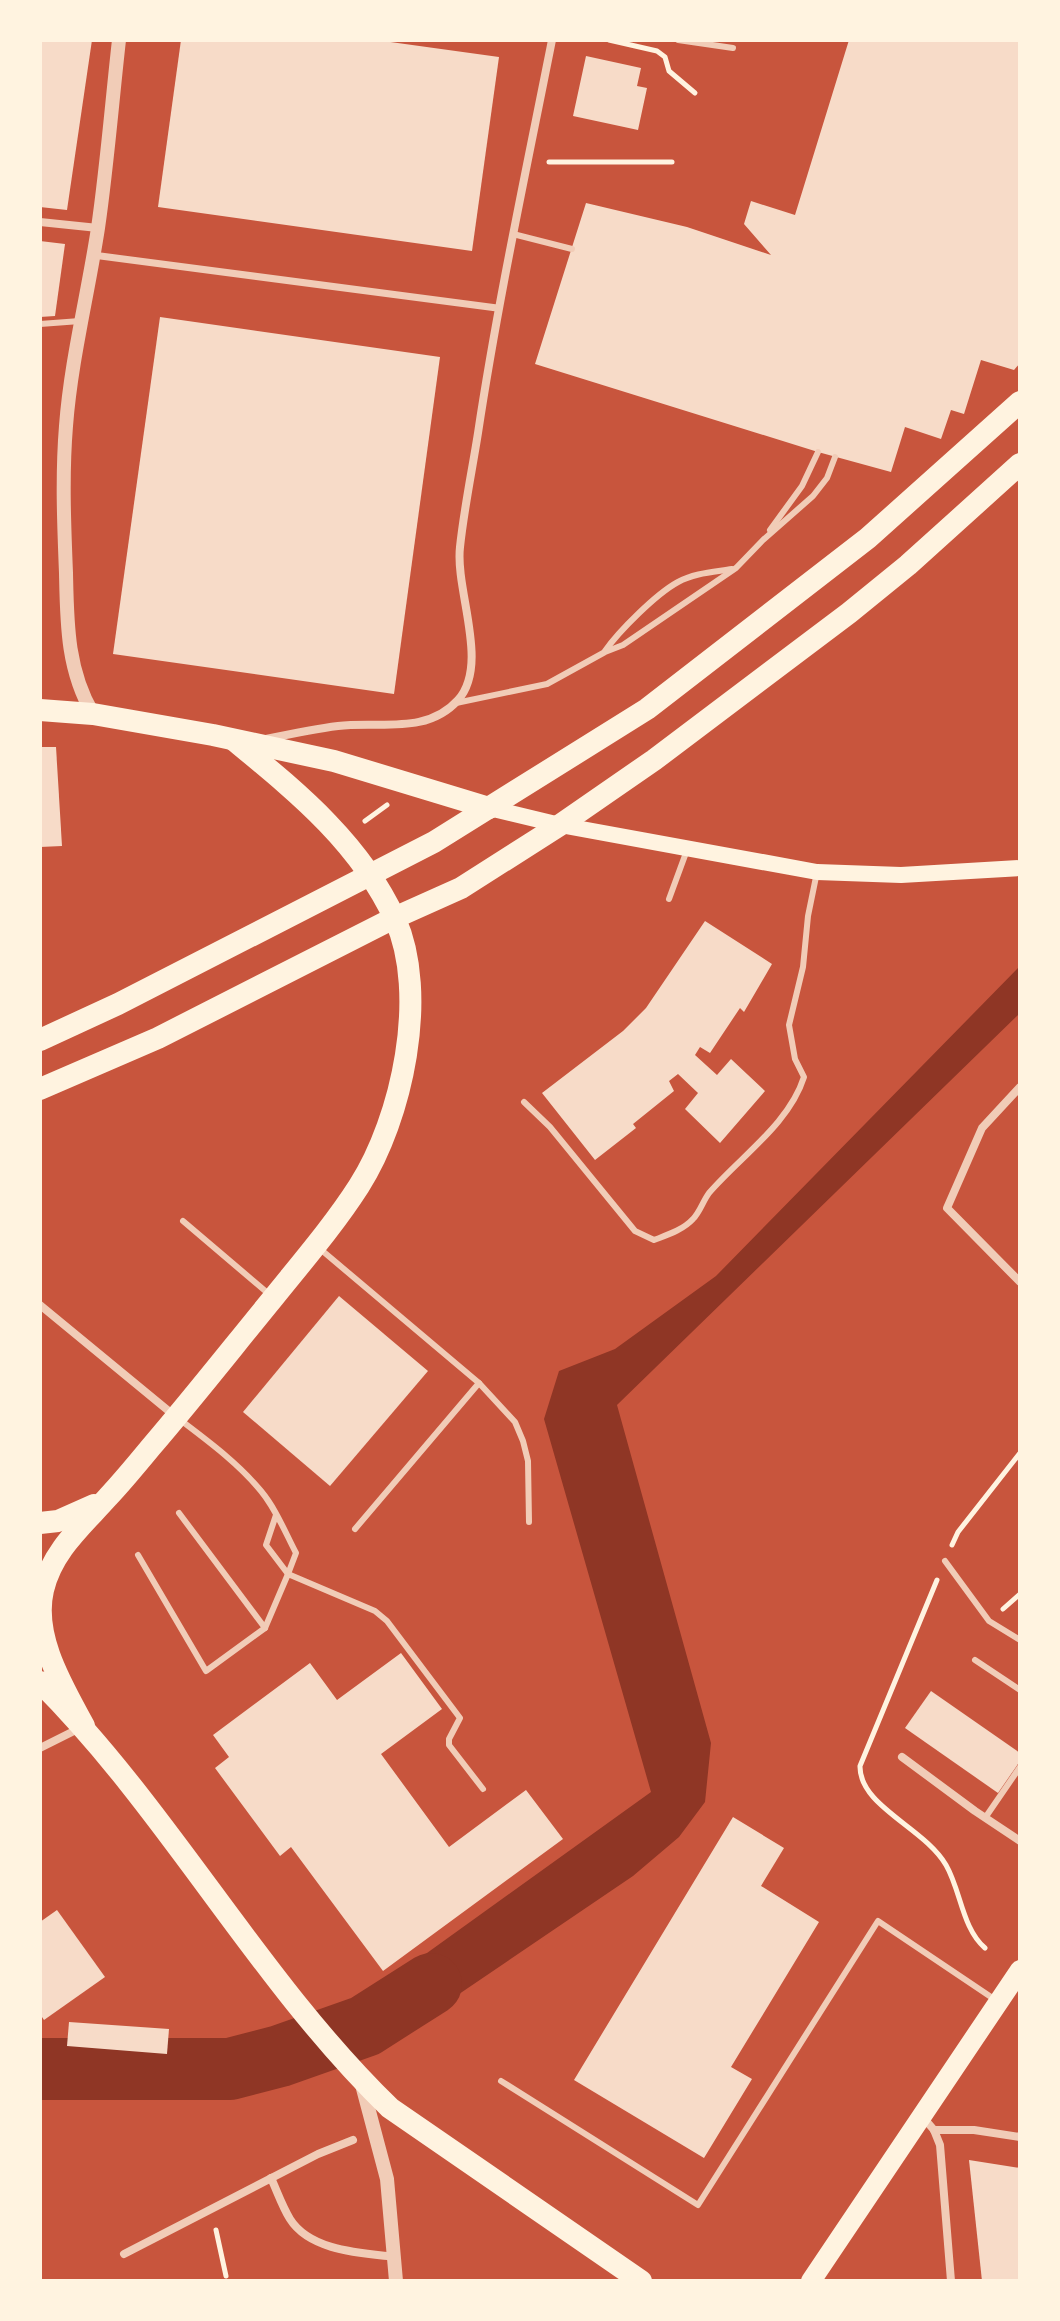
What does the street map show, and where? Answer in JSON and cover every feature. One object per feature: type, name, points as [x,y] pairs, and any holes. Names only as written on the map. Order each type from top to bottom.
[{"type":"highway","points":[[40,1040],[371,876],[489,808],[647,709],[868,538],[1020,402]]},
{"type":"highway","points":[[40,1089],[158,1038],[394,918],[461,888],[560,825],[654,760],[849,613],[908,565],[1020,464]]},
{"type":"highway","points":[[40,710],[93,714],[240,742],[382,774],[489,808]]},
{"type":"highway","points":[[84,1726],[56,1673],[46,1640],[41,1606],[50,1569],[61,1548],[177,1417],[316,1245],[360,1185],[377,1151],[399,1084],[405,1053],[409,964],[394,918],[371,876],[331,824],[240,742]]},
{"type":"highway","points":[[40,1523],[58,1521],[79,1513],[109,1496]]},
{"type":"highway","points":[[40,1682],[84,1726],[308,2019],[390,2108],[641,2281]]},
{"type":"main road","points":[[489,808],[560,825],[817,872],[901,875],[1020,868]]},
{"type":"main road","points":[[811,2281],[928,2123],[997,2002],[1020,1970]]},
{"type":"street","points":[[93,714],[74,674],[67,603],[64,497],[66,425],[98,228],[119,40]]},
{"type":"street","points":[[240,742],[339,726],[416,724],[439,716],[465,692],[471,668],[459,550],[497,308],[552,40]]},
{"type":"street","points":[[40,222],[98,228]]},
{"type":"street","points":[[93,255],[497,308]]},
{"type":"street","points":[[1020,1087],[982,1128],[947,1208],[1020,1282]]},
{"type":"street","points":[[40,1305],[177,1417]]},
{"type":"street","points":[[40,1748],[84,1726]]},
{"type":"street","points":[[902,1757],[1020,1841]]},
{"type":"street","points":[[361,2079],[387,2179],[396,2281]]},
{"type":"street","points":[[928,2123],[1020,2137]]},
{"type":"street","points":[[928,2123],[940,2145],[951,2281]]},
{"type":"street","points":[[124,2254],[271,2178],[353,2140]]},
{"type":"street","points":[[271,2178],[290,2219],[300,2231],[315,2241],[395,2257]]},
{"type":"lane","points":[[678,40],[733,48]]},
{"type":"lane","points":[[513,234],[572,249]]},
{"type":"lane","points":[[40,324],[81,321]]},
{"type":"lane","points":[[763,540],[802,486],[818,452]]},
{"type":"lane","points":[[456,703],[547,684],[623,645],[736,568],[813,496],[827,478],[835,457]]},
{"type":"lane","points":[[605,652],[619,632],[676,583],[696,575],[736,568]]},
{"type":"lane","points":[[669,899],[687,848]]},
{"type":"lane","points":[[524,1102],[550,1127],[635,1231],[654,1240],[693,1220],[707,1195],[798,1096],[804,1077],[795,1059],[789,1025],[803,967],[808,916],[817,872]]},
{"type":"lane","points":[[183,1221],[273,1298]]},
{"type":"lane","points":[[316,1245],[479,1383],[515,1422],[528,1461],[529,1522]]},
{"type":"lane","points":[[355,1529],[479,1383]]},
{"type":"lane","points":[[138,1555],[206,1671],[265,1628],[296,1553],[263,1493],[239,1468],[177,1417]]},
{"type":"lane","points":[[179,1513],[265,1628]]},
{"type":"lane","points":[[276,1515],[266,1545],[288,1574],[361,1604],[387,1621],[460,1718],[449,1745],[483,1789]]},
{"type":"lane","points":[[945,1561],[989,1621],[1020,1640]]},
{"type":"lane","points":[[975,1660],[1020,1690]]},
{"type":"lane","points":[[985,1818],[1020,1767]]},
{"type":"lane","points":[[501,2081],[698,2205],[878,1921],[997,2002]]},
{"type":"path","points":[[609,40],[657,51],[665,57],[669,71],[695,93]]},
{"type":"path","points":[[528,162],[672,162]]},
{"type":"path","points":[[985,1948],[975,1939],[948,1869],[934,1848],[870,1797],[860,1778],[860,1766],[958,1532],[1020,1453]]},
{"type":"path","points":[[214,2226],[220,2239],[226,2276]]},
{"type":"shaded area","points":[[1020,966],[1020,1013],[617,1405],[711,1743],[705,1802],[679,1837],[633,1876],[378,2049],[345,2012],[651,1792],[544,1419],[559,1371],[615,1349],[716,1276]]},
{"type":"shaded area","points":[[275,2035],[297,2062],[236,2081],[187,2084],[40,2082],[40,2052],[70,2051],[112,2062],[176,2067],[221,2055]]},
{"type":"building","points":[[40,40],[92,40],[67,210],[40,207]]},
{"type":"building","points":[[181,40],[376,40],[499,57],[472,251],[158,207]]},
{"type":"building","points":[[849,40],[1020,40],[1020,363],[1014,370],[981,360],[964,414],[951,410],[941,439],[905,427],[891,472],[535,364],[586,203],[687,227],[771,255],[744,224],[751,201],[795,215]]},
{"type":"building","points":[[586,56],[641,68],[637,86],[647,88],[638,130],[573,116]]},
{"type":"building","points":[[40,241],[65,244],[55,316],[40,317]]},
{"type":"building","points":[[160,317],[440,357],[394,694],[113,654]]},
{"type":"building","points":[[40,747],[56,747],[62,846],[40,847]]},
{"type":"building","points":[[705,921],[772,964],[744,1012],[740,1008],[710,1053],[700,1047],[695,1055],[717,1075],[731,1059],[765,1091],[720,1143],[685,1109],[698,1093],[678,1074],[669,1081],[674,1091],[633,1124],[636,1128],[595,1160],[542,1093],[623,1031],[646,1008]]},
{"type":"building","points":[[339,1296],[428,1371],[330,1486],[243,1412]]},
{"type":"building","points":[[401,1653],[442,1709],[381,1754],[449,1847],[526,1790],[563,1839],[383,1971],[291,1847],[280,1856],[215,1768],[229,1757],[213,1735],[310,1663],[337,1700]]},
{"type":"building","points":[[931,1691],[1020,1753],[1020,1761],[998,1793],[905,1728]]},
{"type":"building","points":[[733,1817],[784,1848],[761,1886],[819,1922],[731,2067],[752,2079],[704,2158],[574,2080]]},
{"type":"building","points":[[57,1910],[105,1977],[44,2020],[40,2014],[40,1922]]},
{"type":"building","points":[[69,2022],[169,2029],[167,2054],[67,2046]]},
{"type":"building","points":[[969,2160],[1020,2168],[1020,2281],[982,2281]]},
{"type":"waterway","points":[[40,2069],[230,2069],[280,2056],[365,2026],[431,1984]]}]
